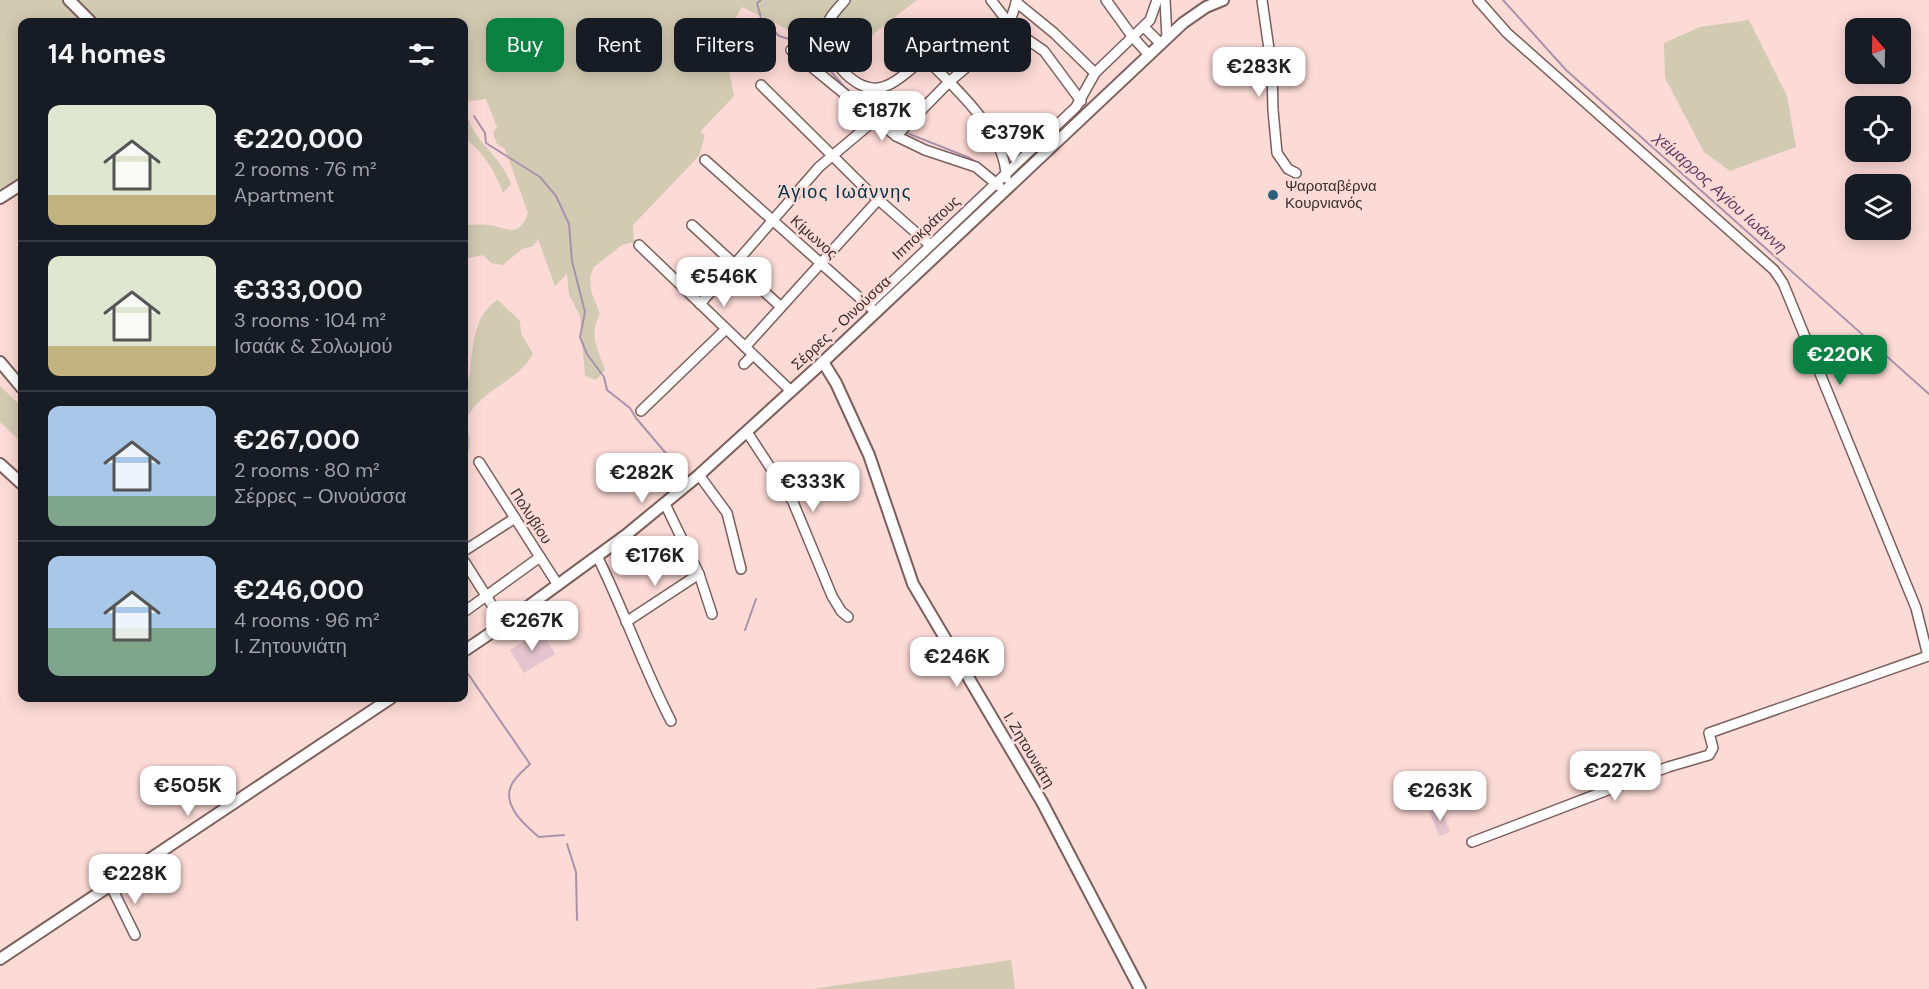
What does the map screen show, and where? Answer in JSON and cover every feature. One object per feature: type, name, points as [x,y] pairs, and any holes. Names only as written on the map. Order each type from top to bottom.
[{"type":"street","points":[[69,0],[87,18]]},
{"type":"street","points":[[845,0],[827,24],[828,43],[841,69],[867,87],[880,87],[921,61],[929,62],[949,82],[997,142],[1006,174],[1005,192]]},
{"type":"street","points":[[991,0],[1005,18]]},
{"type":"street","points":[[1106,0],[1149,55]]},
{"type":"street","points":[[1157,0],[1152,17],[1144,27],[1164,41]]},
{"type":"street","points":[[1164,41],[1165,0]]},
{"type":"street","name":"Σέρρες - Οινούσσα","points":[[468,648],[597,556],[699,475],[823,362],[871,308],[1005,192],[1189,18],[1223,0]]},
{"type":"street","points":[[1262,0],[1272,70],[1277,153],[1288,169],[1296,172]]},
{"type":"street","points":[[1472,842],[1668,767],[1709,755],[1713,747],[1709,733],[1928,656],[1916,608],[1789,298],[1774,270],[1507,33],[1478,0]]},
{"type":"street","points":[[1012,18],[1017,1],[1095,73]]},
{"type":"street","name":"Ιπποκράτους","points":[[871,308],[930,245],[1081,101],[1095,73],[1144,27]]},
{"type":"street","points":[[1031,42],[1044,51],[1081,101]]},
{"type":"street","points":[[817,72],[896,136],[926,150],[976,167],[1005,192]]},
{"type":"street","points":[[896,136],[961,72]]},
{"type":"street","points":[[761,85],[878,200],[930,245]]},
{"type":"street","points":[[700,304],[831,155],[876,119]]},
{"type":"street","name":"Κίμωνος","points":[[705,160],[871,308]]},
{"type":"street","points":[[0,198],[18,187]]},
{"type":"street","points":[[745,347],[878,200]]},
{"type":"street","points":[[692,225],[781,307]]},
{"type":"street","points":[[639,245],[791,391]]},
{"type":"street","points":[[641,411],[726,328]]},
{"type":"street","points":[[744,364],[753,355]]},
{"type":"street","points":[[0,362],[18,383]]},
{"type":"street","name":"Ι. Ζητουνιάτη","points":[[823,362],[836,383],[868,454],[913,584],[1042,802],[1140,989]]},
{"type":"street","points":[[747,432],[793,502],[832,596],[841,611],[848,617]]},
{"type":"street","name":"Πολυβίου","points":[[479,462],[558,585]]},
{"type":"street","points":[[0,464],[18,480]]},
{"type":"street","points":[[699,475],[727,513],[741,569]]},
{"type":"street","points":[[665,504],[699,574],[712,614]]},
{"type":"street","points":[[468,548],[515,518]]},
{"type":"street","points":[[597,556],[650,679],[671,721]]},
{"type":"street","points":[[468,609],[540,557]]},
{"type":"street","points":[[468,567],[504,624]]},
{"type":"street","points":[[626,622],[699,574]]},
{"type":"street","points":[[0,959],[385,702]]},
{"type":"street","points":[[111,886],[135,935]]},
{"type":"shaded area","points":[[0,0],[917,0],[894,18],[884,18],[884,26],[872,35],[872,18],[788,18],[788,30],[776,24],[776,18],[764,18],[742,7],[736,18],[674,18],[674,72],[729,72],[734,96],[700,132],[705,135],[699,156],[633,225],[634,242],[622,245],[594,267],[590,277],[591,291],[600,314],[594,335],[605,370],[596,380],[585,376],[580,316],[569,295],[567,274],[555,286],[538,239],[533,246],[522,249],[503,265],[491,263],[483,255],[468,258],[468,225],[517,229],[528,213],[505,149],[497,144],[493,133],[497,127],[486,99],[468,102],[468,18],[18,18],[18,179],[0,192]]},
{"type":"shaded area","points":[[1749,20],[1787,96],[1796,147],[1730,171],[1704,152],[1665,78],[1664,43],[1700,27]]},
{"type":"shaded area","points":[[468,118],[477,136],[499,162],[511,184],[503,193],[488,162],[468,141]]},
{"type":"shaded area","points":[[498,300],[520,321],[521,333],[533,354],[519,371],[484,397],[468,417],[468,380],[474,342],[479,322],[490,306]]},
{"type":"shaded area","points":[[0,386],[18,403],[18,439],[0,422]]},
{"type":"shaded area","points":[[468,430],[470,440],[468,450]]},
{"type":"shaded area","points":[[1011,960],[1015,989],[812,989]]},
{"type":"building","points":[[541,631],[555,654],[524,673],[510,650]]},
{"type":"building","points":[[1440,807],[1450,832],[1439,836],[1429,811]]},
{"type":"waterway","points":[[761,0],[757,3],[761,18],[779,36],[808,45],[847,90]]},
{"type":"waterway","name":"χείμαρρος Αγίου Ιωάννη","points":[[1503,0],[1566,70],[1929,394]]},
{"type":"waterway","points":[[856,97],[894,127]]},
{"type":"waterway","points":[[474,116],[485,133],[486,143],[540,177],[556,196],[569,224],[572,261],[585,312],[580,337],[587,354],[604,377],[607,390],[630,408],[686,477]]},
{"type":"waterway","points":[[907,133],[970,158],[997,177]]},
{"type":"waterway","points":[[745,630],[756,599]]},
{"type":"waterway","points":[[468,674],[530,764],[511,786],[509,793],[512,808],[539,837],[564,835]]},
{"type":"waterway","points":[[567,844],[576,872],[577,920]]},
{"type":"place","name":"Ψαροταβέρνα Κουρνιανός","points":[[1273,195]]},
{"type":"district","name":"Άγιος Ιωάννης","points":[[845,192]]}]
